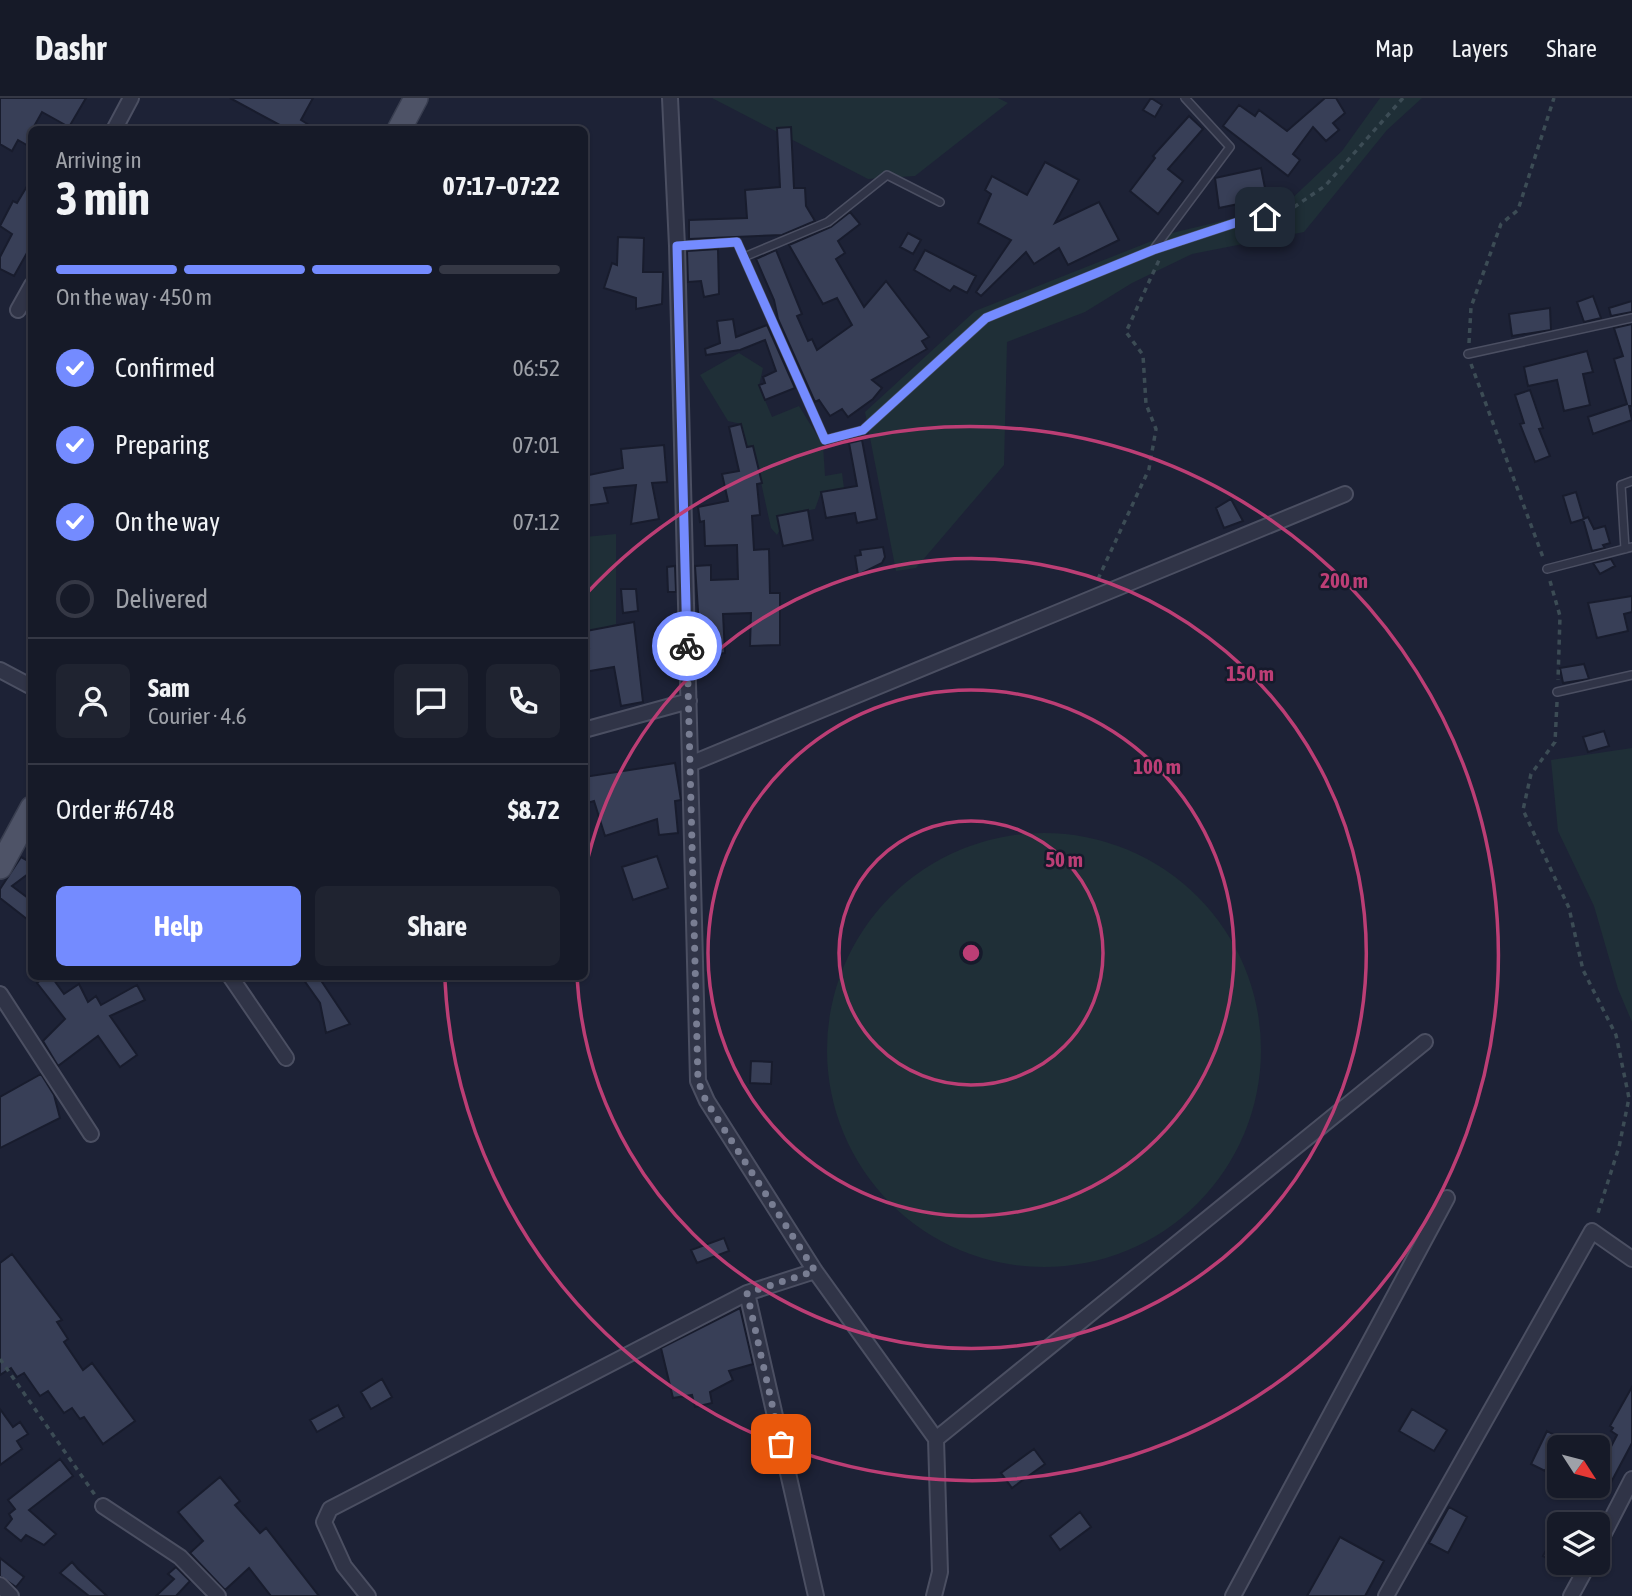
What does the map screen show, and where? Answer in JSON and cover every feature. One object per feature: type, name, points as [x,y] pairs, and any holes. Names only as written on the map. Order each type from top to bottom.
[{"type":"main road","points":[[401,126],[416,98]]},
{"type":"main road","points":[[0,867],[28,815]]},
{"type":"street","points":[[116,126],[131,98]]},
{"type":"street","points":[[670,98],[677,246],[698,1081],[706,1101],[815,1271],[936,1439],[940,1572],[934,1596]]},
{"type":"street","points":[[18,310],[28,292]]},
{"type":"street","points":[[690,764],[1345,494]]},
{"type":"street","points":[[0,670],[28,685]]},
{"type":"street","points":[[588,729],[689,701]]},
{"type":"street","points":[[233,980],[286,1058]]},
{"type":"street","points":[[0,994],[91,1134]]},
{"type":"street","points":[[936,1439],[1425,1042]]},
{"type":"street","points":[[1233,1596],[1447,1198]]},
{"type":"street","points":[[1387,1596],[1592,1231],[1632,1259]]},
{"type":"street","points":[[368,1596],[344,1566],[324,1522],[330,1509],[747,1293],[815,1271]]},
{"type":"street","points":[[747,1293],[816,1596]]},
{"type":"street","points":[[1610,1522],[1632,1479]]},
{"type":"street","points":[[103,1506],[180,1558],[218,1596]]},
{"type":"street","points":[[1571,1596],[1582,1575]]},
{"type":"street","points":[[0,1585],[11,1596]]},
{"type":"lane","points":[[1153,250],[1230,147],[1185,98]]},
{"type":"lane","points":[[744,257],[828,222],[887,175],[940,202]]},
{"type":"lane","points":[[677,246],[737,242],[825,440],[863,430],[986,318],[1153,250],[1244,220],[1286,214]]},
{"type":"lane","points":[[1468,354],[1632,318]]},
{"type":"lane","points":[[1547,569],[1629,548],[1622,485],[1632,481]]},
{"type":"lane","points":[[1557,692],[1632,675]]},
{"type":"path","points":[[1286,214],[1325,186],[1403,98]]},
{"type":"path","points":[[1554,98],[1518,210],[1501,224],[1471,307],[1468,354],[1547,569],[1560,616],[1555,742],[1531,774],[1523,810],[1569,908],[1583,970],[1616,1035],[1629,1098],[1619,1147],[1592,1231]]},
{"type":"path","points":[[1088,600],[1149,469],[1156,429],[1146,404],[1143,355],[1126,332],[1165,246]]},
{"type":"path","points":[[0,1359],[103,1506]]},
{"type":"shaded area","points":[[712,98],[998,98],[1008,103],[915,176],[868,179]]},
{"type":"shaded area","points":[[1380,98],[1422,98],[1387,130],[1304,232],[1192,254],[1132,283],[1085,312],[1007,342],[1004,465],[916,568],[896,571],[865,412],[975,311],[1172,233],[1284,206],[1342,151]]},
{"type":"shaded area","points":[[739,353],[763,368],[759,386],[772,417],[799,406],[823,445],[825,476],[842,473],[844,488],[821,492],[815,509],[778,516],[780,529],[777,535],[771,528],[753,446],[747,447],[741,424],[728,421],[700,375]]},
{"type":"shaded area","points":[[616,534],[616,624],[588,632],[588,537]]},
{"type":"shaded area","points":[[1632,748],[1632,1022],[1618,989],[1594,906],[1558,831],[1551,760]]},
{"type":"shaded area","points":[[1044,833],[1086,837],[1127,850],[1182,882],[1212,912],[1244,967],[1257,1008],[1261,1050],[1257,1092],[1244,1133],[1212,1188],[1182,1218],[1127,1250],[1086,1263],[1044,1267],[1002,1263],[961,1250],[906,1218],[876,1188],[844,1133],[831,1092],[827,1050],[831,1008],[844,967],[876,912],[906,882],[961,850],[1002,837]]},
{"type":"building","points":[[0,98],[86,98],[70,126],[42,112],[34,126],[28,126],[28,146],[18,140],[12,151],[0,144]]},
{"type":"building","points":[[230,98],[313,98],[301,120],[311,126],[282,126]]},
{"type":"building","points":[[1151,98],[1162,105],[1155,117],[1143,110]]},
{"type":"building","points":[[1325,98],[1336,98],[1345,113],[1333,123],[1339,130],[1326,141],[1313,127],[1293,154],[1300,160],[1288,176],[1223,126],[1239,105],[1255,116],[1259,110],[1287,131]]},
{"type":"building","points":[[1189,116],[1203,129],[1168,169],[1183,181],[1158,214],[1130,191],[1155,158],[1153,156]]},
{"type":"building","points":[[791,127],[794,188],[805,188],[806,206],[815,221],[782,235],[689,239],[689,220],[747,218],[745,190],[780,187],[777,128]]},
{"type":"building","points":[[1045,162],[1079,180],[1055,223],[1099,202],[1119,240],[1068,265],[1059,248],[1034,264],[1026,252],[981,296],[976,292],[1011,240],[978,223],[991,194],[985,190],[992,176],[1027,195]]},
{"type":"building","points":[[1261,168],[1267,198],[1219,208],[1215,178]]},
{"type":"building","points":[[28,185],[28,251],[14,276],[0,269],[0,257],[12,234],[0,226],[13,201],[17,203]]},
{"type":"building","points":[[850,212],[860,224],[838,241],[845,253],[836,259],[864,307],[886,281],[929,337],[922,341],[927,349],[872,380],[882,388],[873,399],[848,417],[842,409],[830,416],[819,400],[815,402],[778,319],[774,300],[756,259],[776,250],[802,314],[797,316],[808,341],[812,339],[817,350],[852,325],[837,298],[823,304],[789,245],[831,227]]},
{"type":"building","points":[[908,233],[921,240],[913,254],[900,247]]},
{"type":"building","points":[[618,237],[644,238],[643,272],[663,272],[662,304],[636,309],[636,298],[604,288],[612,263],[617,265]]},
{"type":"building","points":[[718,249],[719,294],[704,297],[701,281],[688,282],[687,251]]},
{"type":"building","points":[[925,250],[976,276],[967,293],[954,286],[950,291],[914,270]]},
{"type":"building","points":[[1593,296],[1601,318],[1584,322],[1577,302]]},
{"type":"building","points":[[1632,301],[1632,312],[1611,316],[1609,308]]},
{"type":"building","points":[[1550,308],[1551,330],[1512,336],[1509,314]]},
{"type":"building","points":[[733,319],[736,337],[767,325],[795,388],[765,400],[759,385],[765,383],[763,377],[776,371],[765,340],[740,350],[706,355],[705,349],[720,343],[717,321]]},
{"type":"building","points":[[1632,324],[1632,406],[1629,406],[1632,420],[1593,434],[1588,417],[1627,404],[1614,359],[1623,356],[1614,328]]},
{"type":"building","points":[[1587,351],[1593,372],[1583,374],[1590,405],[1564,411],[1557,380],[1528,386],[1524,367]]},
{"type":"building","points":[[1530,390],[1543,428],[1539,429],[1550,456],[1535,462],[1520,424],[1524,423],[1515,395]]},
{"type":"building","points":[[741,424],[747,447],[753,446],[762,483],[757,484],[760,515],[752,516],[754,550],[769,549],[770,593],[780,593],[780,645],[750,646],[751,613],[723,614],[725,653],[701,655],[695,566],[711,565],[711,580],[738,579],[737,545],[705,546],[704,521],[700,522],[698,507],[728,501],[722,474],[739,471],[729,427]]},
{"type":"building","points":[[862,440],[877,519],[857,523],[855,513],[826,518],[821,492],[857,486],[849,443]]},
{"type":"building","points":[[664,445],[667,482],[652,483],[659,519],[631,524],[636,485],[604,488],[608,503],[588,506],[588,475],[623,468],[621,449]]},
{"type":"building","points":[[1576,492],[1584,519],[1571,523],[1563,496]]},
{"type":"building","points":[[1231,499],[1243,521],[1224,528],[1216,508]]},
{"type":"building","points":[[808,510],[813,540],[783,546],[777,516]]},
{"type":"building","points":[[1588,517],[1594,529],[1605,526],[1610,543],[1603,545],[1605,548],[1592,551],[1583,519]]},
{"type":"building","points":[[883,547],[885,557],[882,563],[858,575],[855,556],[861,555],[860,550]]},
{"type":"building","points":[[1611,559],[1615,566],[1600,574],[1593,563]]},
{"type":"building","points":[[675,566],[676,592],[668,592],[667,567]]},
{"type":"building","points":[[621,589],[636,589],[638,611],[623,613]]},
{"type":"building","points":[[1632,596],[1632,612],[1624,614],[1628,631],[1597,638],[1588,603]]},
{"type":"building","points":[[634,622],[643,702],[621,706],[614,667],[588,671],[588,631]]},
{"type":"building","points":[[1584,664],[1589,679],[1563,683],[1560,668]]},
{"type":"building","points":[[1604,731],[1609,746],[1588,752],[1583,737]]},
{"type":"building","points":[[675,763],[681,800],[675,801],[678,833],[659,835],[657,819],[605,836],[594,801],[588,803],[588,776]]},
{"type":"building","points":[[657,856],[668,888],[633,900],[622,867]]},
{"type":"building","points":[[21,857],[28,861],[28,874],[12,886],[28,898],[28,920],[0,898],[0,889]]},
{"type":"building","points":[[40,980],[54,980],[64,994],[79,984],[88,1002],[96,996],[101,1005],[137,985],[145,1000],[110,1016],[137,1055],[120,1067],[98,1036],[58,1066],[43,1041],[65,1019],[37,983]]},
{"type":"building","points":[[304,980],[321,980],[350,1024],[326,1033],[320,1003]]},
{"type":"building","points":[[751,1061],[772,1062],[771,1084],[750,1083]]},
{"type":"building","points":[[41,1074],[54,1095],[60,1118],[0,1148],[0,1097]]},
{"type":"building","points":[[724,1238],[729,1251],[697,1263],[691,1250]]},
{"type":"building","points":[[12,1254],[62,1320],[57,1322],[68,1339],[64,1342],[83,1370],[92,1363],[135,1421],[103,1444],[84,1417],[80,1419],[72,1408],[64,1413],[48,1391],[40,1396],[24,1373],[17,1377],[11,1368],[0,1375],[0,1263]]},
{"type":"building","points":[[740,1308],[753,1364],[729,1371],[733,1380],[710,1392],[712,1403],[695,1407],[692,1395],[673,1398],[661,1348]]},
{"type":"building","points":[[382,1379],[392,1397],[371,1409],[361,1392]]},
{"type":"building","points":[[1632,1387],[1632,1443],[1610,1484],[1610,1448],[1617,1435],[1611,1431],[1613,1428],[1610,1426]]},
{"type":"building","points":[[338,1405],[344,1417],[317,1432],[310,1420]]},
{"type":"building","points":[[0,1409],[13,1427],[20,1422],[28,1434],[17,1441],[22,1449],[0,1465]]},
{"type":"building","points":[[1412,1409],[1447,1430],[1434,1451],[1399,1431]]},
{"type":"building","points":[[1547,1431],[1554,1435],[1547,1435],[1545,1471],[1531,1464]]},
{"type":"building","points":[[1034,1449],[1045,1464],[1012,1488],[1001,1473]]},
{"type":"building","points":[[60,1459],[73,1476],[29,1510],[56,1534],[44,1545],[26,1535],[21,1541],[5,1528],[12,1519],[9,1514],[15,1509],[8,1500]]},
{"type":"building","points":[[220,1477],[240,1501],[235,1505],[260,1533],[266,1528],[319,1596],[271,1596],[249,1568],[225,1590],[190,1553],[203,1541],[178,1512]]},
{"type":"building","points":[[1449,1507],[1467,1517],[1448,1553],[1429,1543]]},
{"type":"building","points":[[1080,1512],[1091,1527],[1060,1550],[1050,1536]]},
{"type":"building","points":[[1340,1537],[1384,1561],[1365,1596],[1307,1596]]},
{"type":"building","points":[[0,1558],[24,1577],[16,1587],[0,1576]]},
{"type":"building","points":[[72,1562],[107,1596],[89,1596],[60,1573]]},
{"type":"building","points":[[176,1567],[190,1581],[176,1596],[156,1596],[174,1579],[168,1574]]},
{"type":"way so far","points":[[687,646],[700,1054],[698,1081],[706,1101],[815,1271],[747,1293],[781,1444]]},
{"type":"route","points":[[687,646],[677,246],[737,242],[825,440],[863,430],[986,318],[1153,250],[1244,220],[1265,217]]}]
